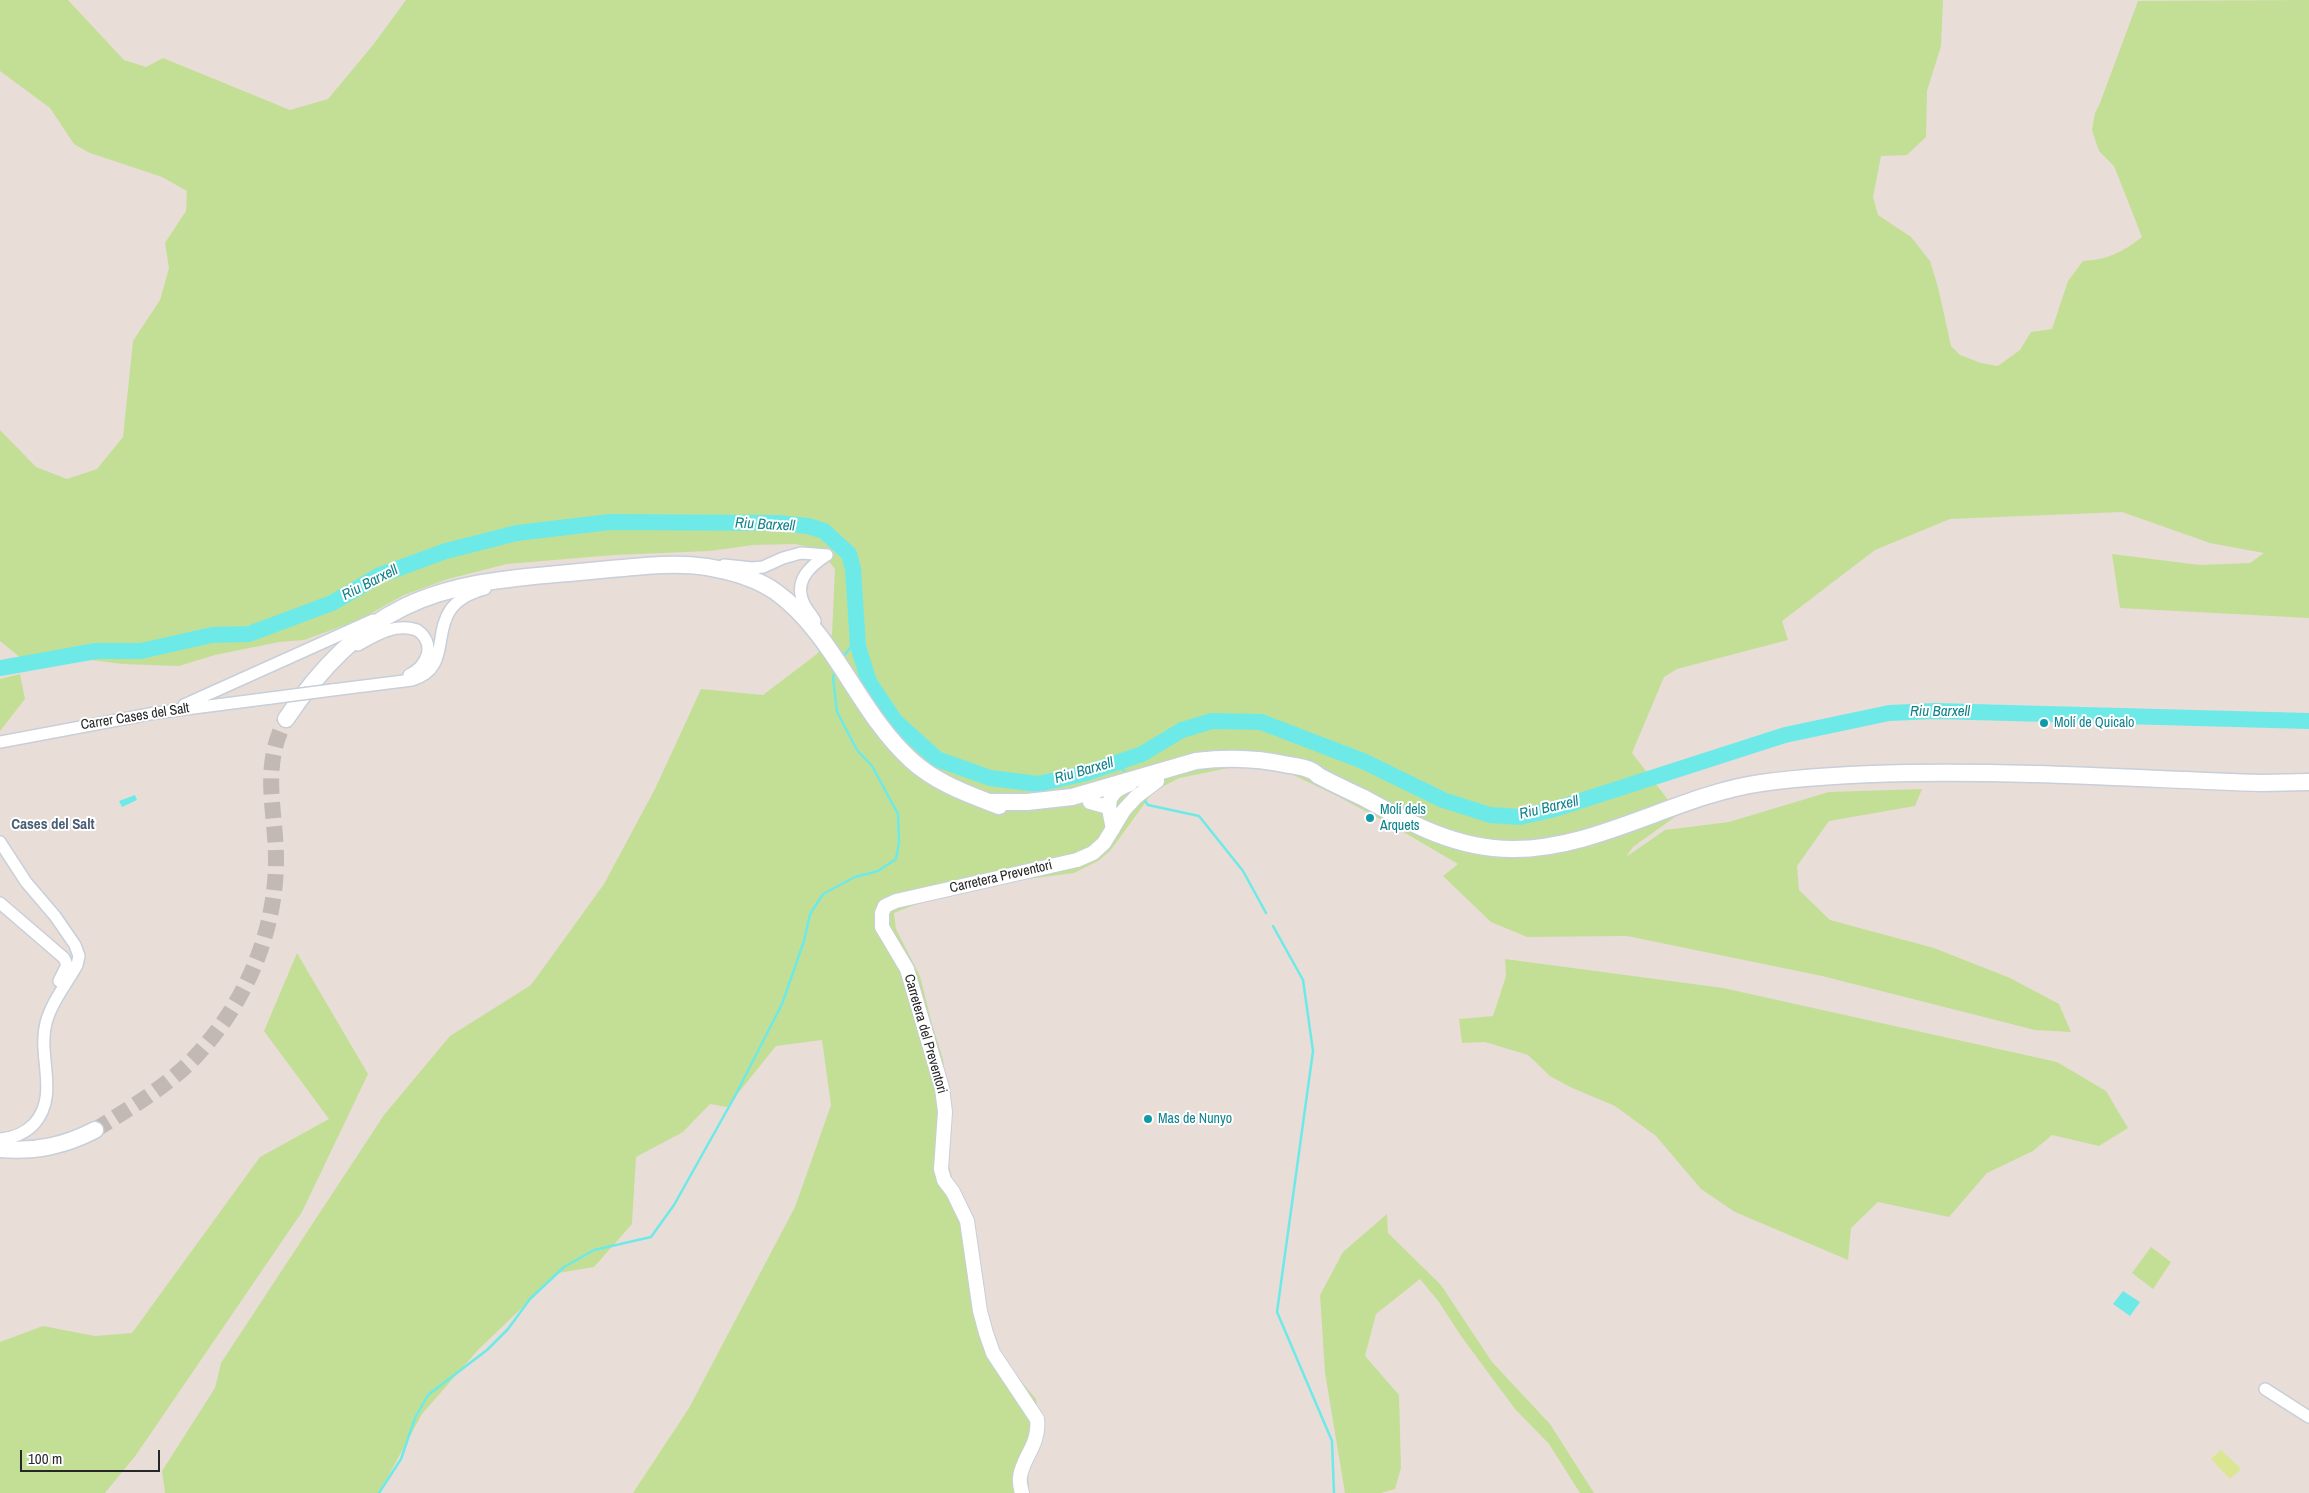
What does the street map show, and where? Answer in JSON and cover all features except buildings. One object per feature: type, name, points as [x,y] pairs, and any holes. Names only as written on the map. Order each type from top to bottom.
[{"type":"main road","points":[[286,719],[306,689],[333,660],[369,630],[404,607],[465,586],[530,577],[650,566],[706,567],[738,574],[764,585],[799,613],[818,635],[881,726],[912,761],[949,786],[1002,808],[1048,810],[1111,800],[1153,777]]},
{"type":"main road","points":[[988,802],[1027,802],[1072,797],[1153,777],[1196,761],[1234,758],[1310,769],[1319,776],[1412,824],[1445,838],[1476,847],[1513,850],[1550,846],[1573,841],[1725,789],[1799,779],[1882,774],[1966,772],[2309,784]]},
{"type":"main road","points":[[0,1149],[34,1149],[58,1146],[95,1130]]},
{"type":"street","points":[[801,554],[806,563],[806,572]]},
{"type":"street","points":[[706,567],[721,564],[752,568],[763,567],[783,558],[801,554],[827,555],[813,564],[806,572],[802,580],[800,593],[804,605],[815,619],[818,635]]},
{"type":"street","name":"Carrer Cases del Salt","points":[[0,742],[172,711],[418,678],[432,668],[439,652],[444,620],[458,601],[476,591],[530,577]]},
{"type":"street","points":[[172,711],[404,607]]},
{"type":"street","points":[[333,660],[385,630],[404,627],[417,630],[426,642],[428,650],[427,660],[420,669],[396,680]]},
{"type":"street","name":"Carretera Preventori","points":[[882,913],[885,906],[896,901],[1077,860],[1093,853],[1104,843],[1124,810],[1153,777]]},
{"type":"street","points":[[1072,797],[1084,798],[1109,791],[1113,829]]},
{"type":"street","points":[[1111,800],[1120,796],[1124,810]]},
{"type":"street","points":[[0,842],[26,882],[55,916],[79,953],[77,965],[49,1014],[44,1032]]},
{"type":"street","points":[[0,903],[66,961],[66,969],[41,1015],[40,1022],[44,1032],[47,1081],[43,1109],[38,1118],[26,1131],[18,1136],[0,1139]]},
{"type":"street","name":"Carretera del Preventori","points":[[882,913],[882,927],[885,936],[907,969],[942,1088],[945,1112],[941,1169],[944,1180],[953,1192],[967,1221],[980,1311],[986,1334],[993,1353],[1037,1419],[1038,1428],[1034,1446],[1020,1478],[1022,1493]]},
{"type":"street","points":[[2265,1389],[2309,1417]]},
{"type":"green space","points":[[0,0],[68,0],[124,60],[146,67],[163,58],[290,110],[328,99],[373,45],[406,0],[1943,0],[1941,46],[1927,91],[1926,137],[1907,155],[1881,156],[1873,197],[1878,215],[1911,237],[1930,261],[1938,287],[1951,346],[1960,355],[1981,363],[1998,366],[2020,350],[2031,332],[2052,329],[2068,281],[2083,261],[2100,259],[2114,254],[2142,237],[2114,166],[2099,151],[2092,130],[2095,113],[2138,1],[2309,0],[2309,618],[2120,608],[2112,554],[2200,565],[2250,563],[2264,553],[2210,543],[2122,512],[1950,519],[1875,550],[1782,621],[1788,640],[1677,669],[1664,677],[1632,753],[1679,814],[1633,847],[1626,857],[1665,830],[1729,822],[1829,792],[1922,789],[1915,806],[1829,821],[1797,866],[1799,890],[1830,920],[1934,948],[2010,978],[2059,1004],[2071,1032],[2035,1030],[1822,976],[1627,936],[1527,937],[1491,922],[1443,876],[1458,864],[1395,827],[1287,772],[1234,767],[1179,778],[1153,792],[1110,851],[1098,861],[1074,873],[996,883],[922,902],[894,913],[896,929],[920,976],[943,1059],[952,1127],[946,1154],[953,1181],[970,1215],[989,1322],[1001,1357],[1036,1399],[1043,1439],[1028,1474],[1029,1493],[633,1493],[689,1408],[795,1207],[831,1105],[822,1040],[776,1046],[727,1107],[710,1104],[683,1132],[636,1157],[632,1224],[594,1267],[558,1273],[478,1350],[422,1414],[379,1493],[165,1493],[162,1471],[215,1388],[221,1363],[384,1115],[450,1036],[531,985],[604,884],[655,789],[701,689],[763,695],[817,654],[832,634],[835,569],[819,549],[795,544],[753,545],[710,551],[614,555],[507,564],[448,579],[404,595],[359,620],[304,640],[279,642],[215,655],[179,666],[122,664],[68,657],[22,659],[0,641],[0,430],[36,467],[67,479],[97,469],[123,437],[133,341],[160,300],[169,268],[165,243],[186,211],[187,191],[162,177],[90,153],[74,144],[50,108],[0,71]]},
{"type":"green space","points":[[20,674],[25,699],[0,731],[0,679]]},
{"type":"green space","points":[[297,953],[368,1074],[302,1212],[136,1455],[105,1493],[0,1493],[0,1342],[43,1326],[95,1336],[132,1333],[260,1157],[329,1119],[264,1031]]},
{"type":"green space","points":[[1505,959],[1723,988],[2057,1062],[2106,1091],[2128,1128],[2099,1146],[2052,1135],[2033,1151],[1987,1173],[1949,1217],[1878,1202],[1851,1228],[1848,1260],[1735,1212],[1701,1189],[1656,1136],[1615,1106],[1570,1087],[1550,1076],[1528,1055],[1485,1042],[1462,1043],[1459,1019],[1493,1016],[1506,976]]},
{"type":"green space","points":[[1387,1214],[1388,1233],[1441,1285],[1492,1362],[1550,1424],[1594,1493],[1580,1493],[1549,1444],[1515,1409],[1461,1336],[1439,1302],[1420,1279],[1376,1314],[1365,1356],[1399,1395],[1401,1468],[1395,1489],[1381,1493],[1345,1493],[1325,1373],[1320,1295],[1343,1252]]},
{"type":"green space","points":[[2151,1247],[2171,1262],[2153,1289],[2132,1273]]},
{"type":"green space","points":[[2221,1450],[2241,1469],[2230,1479],[2211,1459]]},
{"type":"water","points":[[135,795],[137,800],[122,807],[119,801]]},
{"type":"water","points":[[2123,1291],[2140,1302],[2130,1316],[2113,1304]]},
{"type":"waterway","name":"Riu Barxell","points":[[0,668],[96,651],[141,651],[212,635],[249,634],[332,603],[380,575],[446,551],[517,533],[610,522],[778,523],[808,526],[824,531],[849,554],[853,569],[858,646],[869,682],[895,721],[937,759],[990,778],[1038,784],[1086,773],[1142,754],[1182,730],[1212,721],[1261,722],[1363,761],[1443,800],[1490,815],[1520,817],[1555,809],[1785,735],[1889,713],[1935,711],[2309,721]]},
{"type":"waterway","points":[[843,657],[857,639]]},
{"type":"waterway","points":[[379,1493],[401,1459],[415,1418],[428,1395],[487,1350],[508,1329],[530,1299],[564,1267],[594,1250],[651,1237],[674,1205],[735,1096],[782,1004],[804,941],[810,914],[823,894],[855,877],[878,871],[896,859],[899,842],[898,814],[872,766],[857,750],[837,712],[833,677],[835,673]]},
{"type":"waterway","points":[[1118,762],[1127,775]]},
{"type":"waterway","points":[[1143,798],[1148,805],[1199,816],[1243,871],[1266,913]]},
{"type":"waterway","points":[[1273,926],[1303,980],[1313,1051],[1277,1312],[1332,1441],[1334,1493]]},
{"type":"tunnel","points":[[95,1130],[161,1087],[185,1067],[214,1036],[243,990],[264,940],[275,887],[276,860],[271,772],[278,737],[286,719]]},
{"type":"place","name":"Molí de Quicalo","points":[[2044,723]]},
{"type":"place","name":"Molí dels Arquets","points":[[1370,818]]},
{"type":"place","name":"Mas de Nunyo","points":[[1148,1119]]},
{"type":"district","name":"Cases del Salt","points":[[53,825]]}]
